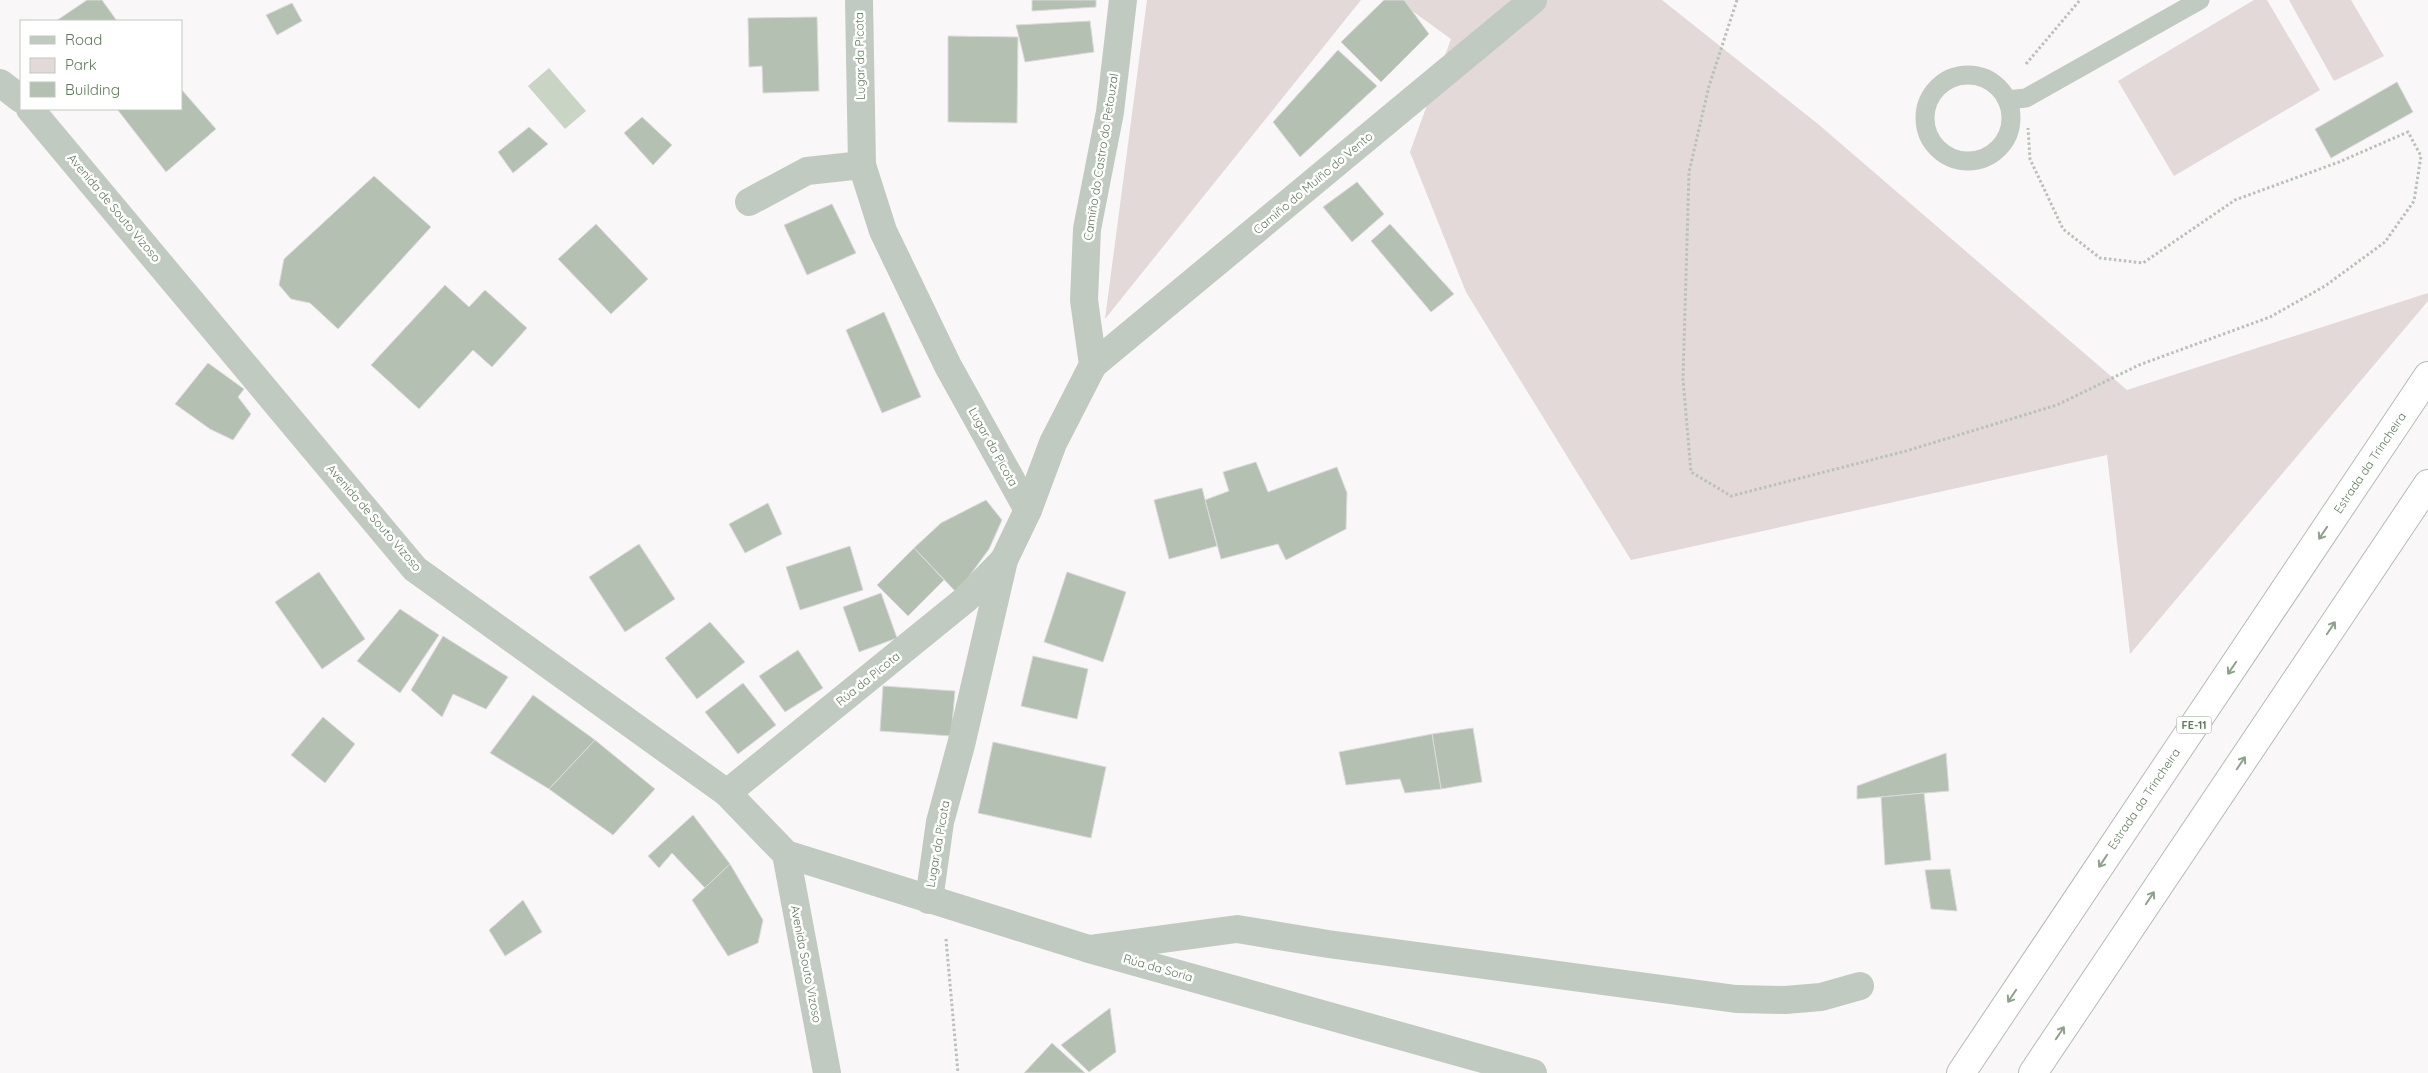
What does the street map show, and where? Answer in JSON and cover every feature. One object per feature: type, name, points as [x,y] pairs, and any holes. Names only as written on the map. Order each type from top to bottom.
[{"type":"highway","name":"Estrada da Trincheira","points":[[1960,1073],[2428,376]]},
{"type":"highway","points":[[2033,1073],[2428,484]]},
{"type":"street","name":"Lugar da Picota","points":[[858,0],[862,165],[883,231],[948,366],[1028,510],[1004,560],[961,744],[940,822],[935,902]]},
{"type":"street","name":"Camiño do Castro do Petouzal","points":[[1093,365],[1084,300],[1087,229],[1110,112],[1123,0]]},
{"type":"street","name":"Camiño do Muíño do Vento","points":[[1093,365],[1533,0]]},
{"type":"street","points":[[0,82],[20,98]]},
{"type":"street","name":"Avenida de Souto Vizoso","points":[[31,110],[415,569],[727,793],[786,854]]},
{"type":"street","points":[[749,202],[807,171],[862,165]]},
{"type":"street","points":[[1028,510],[1053,443],[1093,365]]},
{"type":"street","name":"Rúa da Picota","points":[[727,793],[966,599],[1004,560]]},
{"type":"street","name":"Rúa da Soria","points":[[786,854],[1089,949],[1533,1073]]},
{"type":"street","name":"Avenida Souto Vizoso","points":[[786,854],[827,1073]]},
{"type":"street","points":[[1089,949],[1237,930],[1736,999],[1784,1000],[1821,997],[1860,986]]},
{"type":"lane","points":[[2017,99],[1988,80],[1974,76],[1960,76],[1946,81],[1935,90],[1928,102],[1925,116],[1926,131],[1933,144],[1950,156],[1970,161],[1984,158],[2005,141],[2010,128],[2011,114],[2017,99],[2200,0]]},
{"type":"path","points":[[1737,0],[1709,86],[1689,172],[1683,379],[1691,472],[1731,496],[1906,451],[2057,405],[2139,364],[2270,317],[2326,286],[2385,242],[2414,201],[2421,156],[2408,132],[2339,162],[2235,200],[2143,263],[2100,258],[2063,229],[2030,159],[2017,99],[2026,62],[2080,0]]},
{"type":"path","points":[[935,902],[958,1073]]},
{"type":"green space","points":[[1147,0],[1361,0],[1105,319]]},
{"type":"green space","points":[[1397,0],[1662,0],[1818,124],[2127,390],[2428,293],[2428,301],[2130,654],[2107,455],[1631,560],[1466,292],[1410,152],[1451,39]]},
{"type":"green space","points":[[2254,0],[2267,0],[2320,90],[2174,176],[2118,81]]},
{"type":"green space","points":[[2289,0],[2351,0],[2384,56],[2334,81]]},
{"type":"shaded area","points":[[549,68],[586,111],[565,129],[528,86]]},
{"type":"building","points":[[87,0],[102,0],[116,20],[57,20]]},
{"type":"building","points":[[1032,0],[1096,0],[1096,7],[1032,11]]},
{"type":"building","points":[[1384,0],[1404,0],[1429,34],[1381,82],[1341,42]]},
{"type":"building","points":[[292,3],[302,21],[277,35],[266,15]]},
{"type":"building","points":[[817,17],[819,91],[763,93],[762,66],[749,67],[748,18]]},
{"type":"building","points":[[1090,21],[1094,52],[1025,62],[1016,25]]},
{"type":"building","points":[[948,36],[1018,37],[1017,123],[948,122]]},
{"type":"building","points":[[1338,50],[1377,86],[1300,157],[1273,122]]},
{"type":"building","points":[[2397,82],[2413,112],[2331,158],[2315,129]]},
{"type":"building","points":[[182,90],[216,129],[166,172],[118,110],[182,110]]},
{"type":"building","points":[[642,117],[672,145],[653,165],[624,133]]},
{"type":"building","points":[[529,127],[548,144],[513,173],[498,152]]},
{"type":"building","points":[[374,176],[431,227],[338,329],[310,303],[291,299],[279,285],[284,259]]},
{"type":"building","points":[[1357,182],[1384,214],[1352,242],[1323,207]]},
{"type":"building","points":[[832,204],[856,253],[807,275],[784,225]]},
{"type":"building","points":[[596,224],[648,279],[611,314],[558,259]]},
{"type":"building","points":[[1390,224],[1454,294],[1431,312],[1371,241]]},
{"type":"building","points":[[445,285],[469,307],[485,290],[527,328],[492,367],[473,350],[419,409],[371,365]]},
{"type":"building","points":[[884,312],[921,397],[882,413],[846,330]]},
{"type":"building","points":[[208,363],[244,389],[238,397],[251,414],[233,440],[210,429],[175,404]]},
{"type":"building","points":[[1256,462],[1268,492],[1337,467],[1347,493],[1346,529],[1286,560],[1278,544],[1221,559],[1205,500],[1229,491],[1223,472]]},
{"type":"building","points":[[1202,488],[1217,546],[1169,559],[1154,500]]},
{"type":"building","points":[[986,500],[1002,520],[989,549],[957,593],[914,548],[941,523]]},
{"type":"building","points":[[768,503],[782,534],[745,553],[729,524]]},
{"type":"building","points":[[639,544],[675,599],[625,632],[589,577]]},
{"type":"building","points":[[850,546],[863,590],[800,610],[786,567]]},
{"type":"building","points":[[914,548],[944,580],[908,616],[877,585]]},
{"type":"building","points":[[319,572],[365,639],[322,669],[275,602]]},
{"type":"building","points":[[1067,572],[1126,592],[1103,662],[1044,642]]},
{"type":"building","points":[[881,593],[897,638],[859,652],[843,607]]},
{"type":"building","points":[[400,609],[439,635],[400,693],[357,661]]},
{"type":"building","points":[[710,622],[745,662],[697,699],[665,658]]},
{"type":"building","points":[[443,636],[508,677],[486,709],[453,694],[442,717],[411,690]]},
{"type":"building","points":[[798,650],[823,688],[785,712],[759,676]]},
{"type":"building","points":[[1033,656],[1088,669],[1077,719],[1021,706]]},
{"type":"building","points":[[743,683],[776,725],[738,754],[705,712]]},
{"type":"building","points":[[883,686],[955,691],[951,736],[880,731]]},
{"type":"building","points":[[533,695],[595,740],[549,789],[490,753]]},
{"type":"building","points":[[323,717],[355,744],[325,783],[291,755]]},
{"type":"building","points":[[1473,728],[1482,782],[1441,789],[1432,734]]},
{"type":"building","points":[[1432,734],[1441,789],[1405,793],[1400,779],[1346,785],[1339,752]]},
{"type":"building","points":[[595,740],[655,789],[613,835],[549,789]]},
{"type":"building","points":[[993,742],[1106,767],[1091,838],[978,813]]},
{"type":"building","points":[[1946,753],[1949,791],[1857,799],[1857,786]]},
{"type":"building","points":[[1924,793],[1931,860],[1885,865],[1881,797]]},
{"type":"building","points":[[693,815],[730,864],[705,888],[672,853],[659,868],[648,856]]},
{"type":"building","points":[[730,864],[763,920],[758,943],[728,956],[692,900]]},
{"type":"building","points":[[1950,869],[1957,911],[1931,909],[1925,870]]},
{"type":"building","points":[[523,900],[542,932],[505,956],[489,930]]},
{"type":"building","points":[[1110,1008],[1116,1052],[1089,1072],[1061,1045]]},
{"type":"building","points":[[1052,1043],[1085,1073],[1024,1073]]}]
